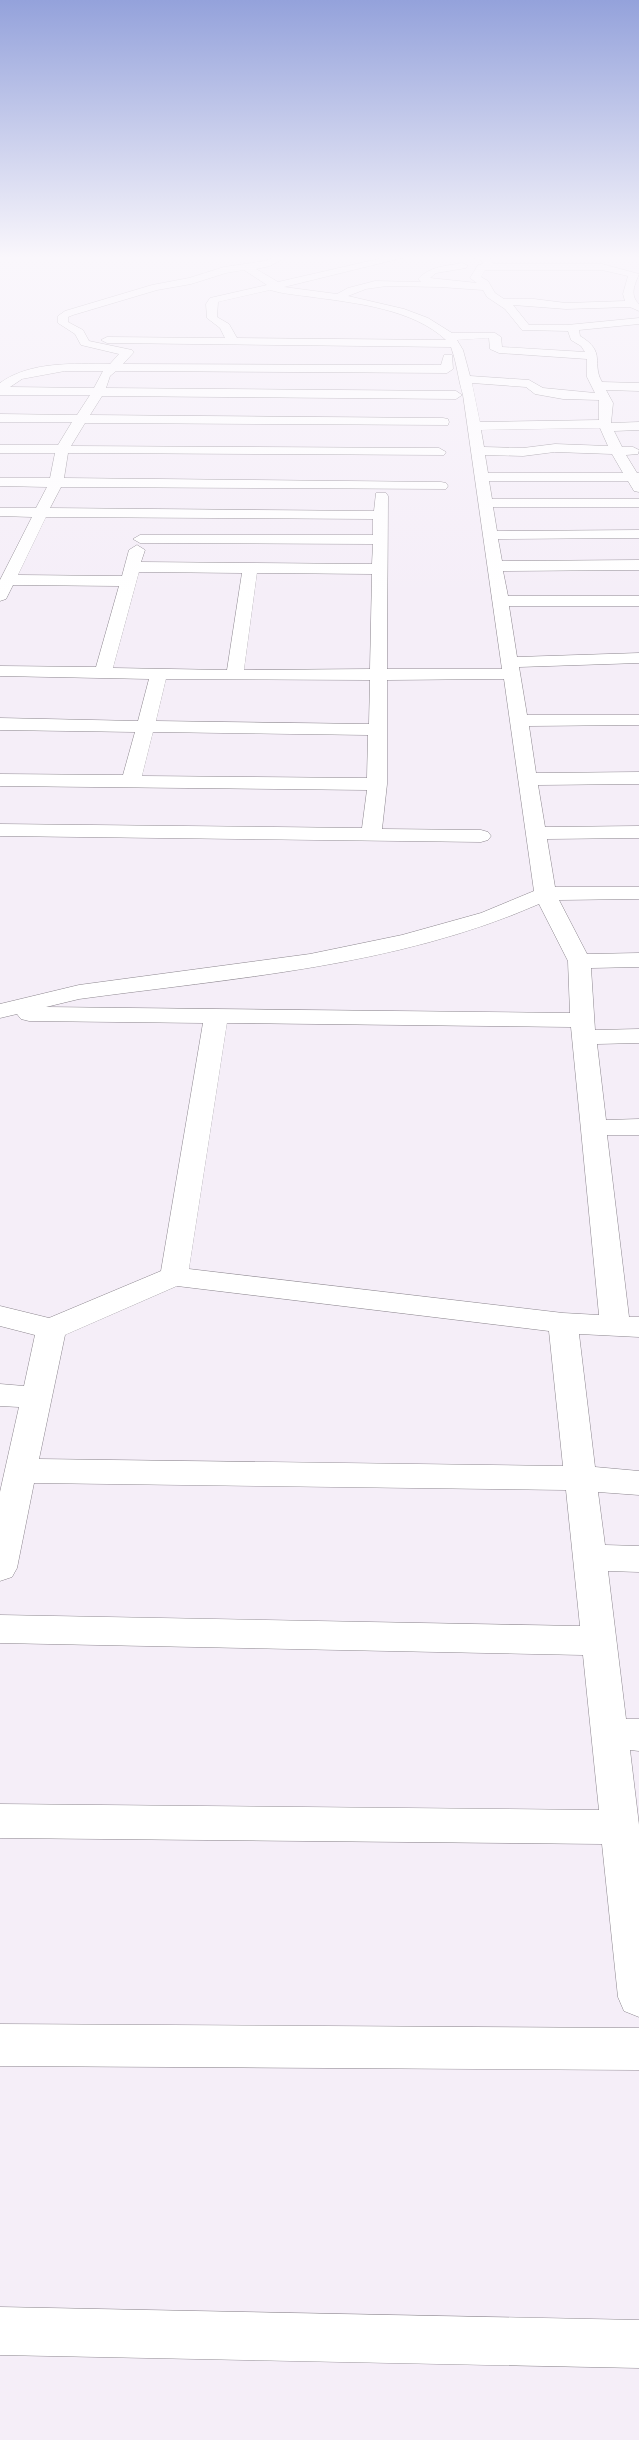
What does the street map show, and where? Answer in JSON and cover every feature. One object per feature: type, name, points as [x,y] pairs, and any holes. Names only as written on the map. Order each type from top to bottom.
[{"type":"street","points":[[0,390],[14,378],[43,370]]},
{"type":"street","points":[[0,596],[56,482],[62,449],[98,392],[110,370]]},
{"type":"street","points":[[274,485],[287,370]]},
{"type":"street","points":[[0,1316],[51,1329],[174,1276],[563,1323],[627,1326],[593,1128],[583,1028],[579,961],[545,894],[469,395],[460,387],[460,370]]},
{"type":"street","points":[[593,370],[593,377],[608,407],[604,414],[606,426],[617,451],[637,481]]},
{"type":"street","points":[[0,390],[284,393],[460,387],[508,381],[528,384],[539,391],[563,395],[639,387]]},
{"type":"street","points":[[0,418],[444,422]]},
{"type":"street","points":[[474,426],[639,426]]},
{"type":"street","points":[[478,451],[523,452],[573,448],[639,451]]},
{"type":"street","points":[[0,449],[439,452]]},
{"type":"street","points":[[482,477],[637,481]]},
{"type":"street","points":[[0,482],[441,486]]},
{"type":"street","points":[[371,834],[378,784],[380,485]]},
{"type":"street","points":[[486,503],[639,503]]},
{"type":"street","points":[[0,512],[380,515]]},
{"type":"street","points":[[103,674],[146,514]]},
{"type":"street","points":[[490,535],[639,534]]},
{"type":"street","points":[[140,539],[380,540]]},
{"type":"street","points":[[495,566],[639,565]]},
{"type":"street","points":[[8,580],[250,568],[379,569]]},
{"type":"street","points":[[235,675],[250,568]]},
{"type":"street","points":[[500,601],[639,601]]},
{"type":"street","points":[[0,671],[103,674],[378,674],[511,668],[639,658]]},
{"type":"street","points":[[131,781],[159,674]]},
{"type":"street","points":[[519,721],[639,720]]},
{"type":"street","points":[[0,724],[378,730]]},
{"type":"street","points":[[528,779],[639,778]]},
{"type":"street","points":[[0,780],[378,784]]},
{"type":"street","points":[[0,830],[481,836]]},
{"type":"street","points":[[536,833],[639,832]]},
{"type":"street","points":[[0,1012],[79,992],[320,959],[405,941],[489,918],[545,894],[639,893]]},
{"type":"street","points":[[579,961],[639,960]]},
{"type":"street","points":[[0,1012],[583,1028],[639,1036]]},
{"type":"street","points":[[174,1276],[216,1017]]},
{"type":"street","points":[[593,1128],[639,1127]]},
{"type":"street","points":[[563,1323],[579,1478],[591,1558],[599,1641],[625,1734],[620,1827],[636,1941],[639,1996]]},
{"type":"street","points":[[0,1568],[3,1536],[20,1471],[51,1329]]},
{"type":"street","points":[[0,1396],[35,1398]]},
{"type":"street","points":[[20,1471],[579,1478],[639,1483]]},
{"type":"street","points":[[591,1558],[639,1559]]},
{"type":"street","points":[[0,1629],[599,1641]]},
{"type":"street","points":[[0,1821],[620,1827]]},
{"type":"street","points":[[0,2045],[639,2049]]},
{"type":"street","points":[[0,2331],[639,2344]]}]
